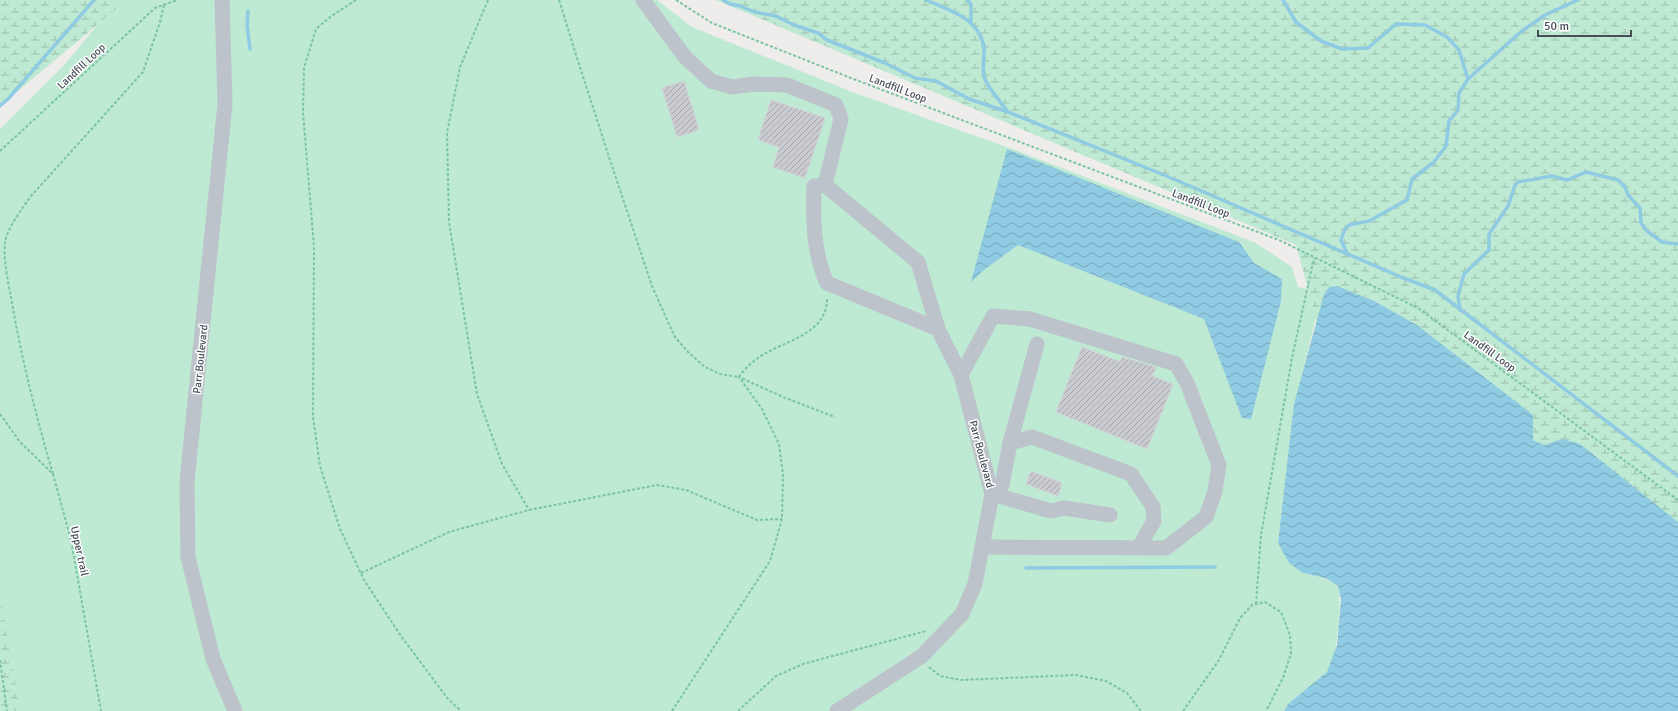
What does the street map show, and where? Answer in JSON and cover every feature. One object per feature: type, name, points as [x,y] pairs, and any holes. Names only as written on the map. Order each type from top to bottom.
[{"type":"lane","name":"Parr Boulevard","points":[[222,0],[225,104],[187,481],[188,557],[214,660],[235,711]]},
{"type":"lane","points":[[643,0],[686,57],[711,81],[732,86],[754,84],[787,85],[836,105],[841,119],[825,185],[814,186],[813,222],[820,270],[827,283],[938,329]]},
{"type":"lane","name":"Parr Boulevard","points":[[825,185],[918,262],[938,329],[962,375],[992,494],[975,584],[962,614],[922,656],[837,711]]},
{"type":"lane","points":[[962,375],[993,316],[1030,319],[1176,364],[1188,382],[1219,465],[1215,491],[1206,517],[1166,548],[982,546]]},
{"type":"lane","points":[[992,494],[1002,485],[1010,443],[1037,344]]},
{"type":"lane","points":[[1010,443],[1032,437],[1131,474],[1153,507],[1154,521],[1139,547]]},
{"type":"lane","points":[[992,494],[1051,511],[1064,508],[1110,515]]},
{"type":"path","name":"Landfill Loop","points":[[0,151],[155,8],[177,0]]},
{"type":"path","points":[[356,0],[330,17],[316,29],[304,68],[303,112],[314,247],[313,417],[320,466],[340,529],[361,573],[401,636],[448,699],[461,711]]},
{"type":"path","points":[[488,0],[460,66],[447,133],[449,222],[477,394],[502,464],[529,510]]},
{"type":"path","points":[[559,0],[652,286],[675,337],[688,352],[705,366],[720,374],[739,377],[783,397],[835,416]]},
{"type":"path","name":"Landfill Loop","points":[[676,0],[712,23],[856,80],[1278,240],[1418,308],[1678,500]]},
{"type":"path","name":"Upper trail","points":[[101,711],[71,540],[43,443],[14,317],[7,274],[5,242],[16,217],[31,196],[143,72],[160,22],[164,5]]},
{"type":"path","points":[[1256,604],[1261,535],[1292,358],[1314,258]]},
{"type":"path","points":[[739,377],[744,369],[765,353],[791,342],[817,326],[827,304],[827,283]]},
{"type":"path","points":[[672,711],[770,561],[782,519],[784,474],[779,444],[762,409],[739,377]]},
{"type":"path","points":[[0,414],[20,442],[53,474]]},
{"type":"path","points":[[361,573],[449,532],[529,510],[657,485],[686,490],[757,520],[782,519]]},
{"type":"path","points":[[1183,711],[1219,660],[1240,618],[1252,605],[1265,602],[1280,612],[1290,635],[1291,653],[1283,678],[1266,711]]},
{"type":"path","points":[[738,711],[776,676],[803,664],[925,631],[947,630]]},
{"type":"path","points":[[922,656],[929,667],[940,676],[961,680],[1076,675],[1106,681],[1127,693],[1141,711]]},
{"type":"path","points":[[0,660],[7,711]]},
{"type":"green space","points":[[0,0],[127,0],[0,106]]},
{"type":"green space","points":[[118,0],[657,0],[692,27],[855,93],[1018,151],[1256,243],[1292,267],[1298,287],[1322,292],[1295,404],[1278,542],[1289,562],[1303,573],[1324,578],[1339,587],[1340,605],[1338,631],[1331,665],[1327,672],[1317,682],[1293,700],[1284,711],[0,711],[0,129],[66,63]]},
{"type":"green space","points":[[716,0],[1678,0],[1678,711],[1320,333],[1296,245]]},
{"type":"green space","points":[[0,593],[20,711],[0,711]]},
{"type":"water","points":[[1007,149],[1239,242],[1254,263],[1282,279],[1281,301],[1251,419],[1242,418],[1204,319],[1018,245],[984,270],[971,282]]},
{"type":"water","points":[[1337,286],[1374,301],[1417,325],[1533,415],[1533,440],[1544,445],[1562,439],[1580,444],[1678,522],[1678,711],[1284,711],[1288,704],[1327,672],[1337,645],[1341,599],[1338,586],[1325,578],[1303,573],[1289,563],[1278,543],[1294,404],[1324,294],[1329,287]]},
{"type":"building","points":[[684,81],[699,130],[677,137],[662,88]]},
{"type":"building","points":[[771,100],[825,118],[805,178],[773,167],[779,147],[758,140]]},
{"type":"building","points":[[1082,347],[1120,362],[1122,357],[1156,367],[1152,376],[1173,384],[1147,449],[1056,412]]},
{"type":"building","points":[[1031,471],[1062,483],[1058,496],[1026,484]]},
{"type":"waterway","points":[[0,106],[8,99],[94,0]]},
{"type":"waterway","points":[[723,0],[730,4],[755,12],[776,16],[794,25],[818,33],[827,40],[885,63],[915,78],[936,81],[969,99],[1008,112],[1169,177],[1401,277],[1435,290],[1678,476]]},
{"type":"waterway","points":[[926,0],[962,16],[976,29],[984,48],[983,71],[985,79],[992,92],[1008,112]]},
{"type":"waterway","points":[[967,0],[971,4],[971,22]]},
{"type":"waterway","points":[[1283,0],[1296,22],[1321,41],[1342,49],[1368,48],[1396,24],[1425,25],[1447,37],[1459,50],[1468,79]]},
{"type":"waterway","points":[[1348,255],[1341,240],[1344,231],[1349,225],[1369,221],[1407,200],[1412,179],[1434,162],[1446,146],[1449,121],[1458,110],[1459,93],[1468,79],[1522,31],[1545,15],[1578,0]]},
{"type":"waterway","points":[[248,11],[247,25],[250,49]]},
{"type":"waterway","points":[[1460,310],[1458,296],[1464,274],[1489,250],[1489,234],[1508,206],[1515,185],[1518,182],[1552,176],[1567,180],[1586,172],[1618,180],[1625,187],[1628,195],[1640,208],[1641,223],[1647,231],[1662,242],[1678,244]]},
{"type":"waterway","points":[[1026,568],[1215,567]]}]
